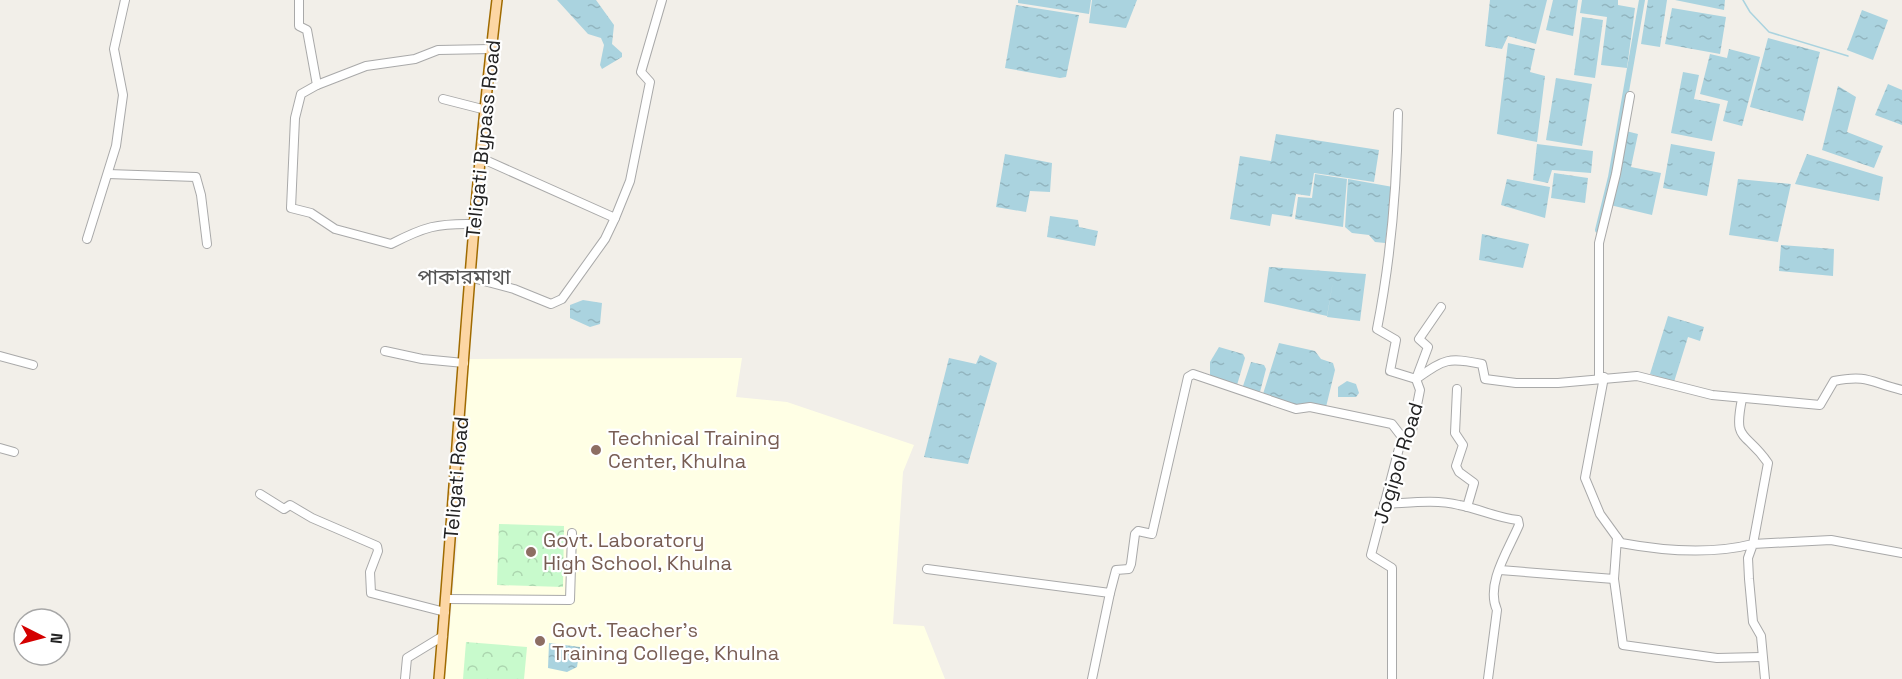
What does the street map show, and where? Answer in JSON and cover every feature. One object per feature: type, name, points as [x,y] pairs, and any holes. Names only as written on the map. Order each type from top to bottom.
[{"type":"main road","name":"Teligati Bypass Road","points":[[470,277],[497,0]]},
{"type":"main road","name":"Teligati Road","points":[[439,679],[470,277]]},
{"type":"street","points":[[87,239],[116,146],[123,94],[114,49],[125,0]]},
{"type":"street","points":[[299,0],[299,26],[306,30],[317,85]]},
{"type":"street","points":[[470,277],[514,289],[551,304],[562,299],[605,239],[630,182],[647,108],[650,82],[641,72],[654,21],[662,0]]},
{"type":"street","points":[[475,224],[424,227],[391,244],[335,229],[311,213],[291,208],[295,118],[301,94],[317,85],[366,66],[415,59],[438,50],[491,49]]},
{"type":"street","points":[[1630,96],[1616,174],[1599,243],[1602,377],[1586,478],[1600,514],[1621,543],[1684,550],[1731,550],[1753,544],[1831,540],[1902,553]]},
{"type":"street","points":[[443,99],[486,110]]},
{"type":"street","points":[[1398,113],[1398,154],[1388,275],[1377,329],[1396,340],[1390,371],[1416,379]]},
{"type":"street","points":[[483,159],[615,218]]},
{"type":"street","points":[[108,174],[196,177],[201,195],[207,244]]},
{"type":"street","points":[[1416,379],[1428,347],[1419,339],[1441,307]]},
{"type":"street","points":[[385,351],[422,359],[464,363]]},
{"type":"street","points":[[0,356],[33,365]]},
{"type":"street","points":[[1416,379],[1443,360],[1462,360],[1482,364],[1485,379],[1516,383],[1558,383],[1602,377],[1637,376],[1712,395],[1820,405],[1834,381],[1857,377],[1871,379],[1902,390]]},
{"type":"street","points":[[1092,679],[1116,570],[1129,569],[1135,534],[1138,531],[1152,534],[1188,377],[1193,374],[1296,409],[1310,407],[1392,424],[1402,437]]},
{"type":"street","name":"Jogipol Road","points":[[1392,679],[1392,568],[1371,555],[1402,437],[1412,430],[1420,390],[1416,379]]},
{"type":"street","points":[[1457,389],[1455,434],[1463,445],[1456,466],[1459,472],[1474,483],[1467,507]]},
{"type":"street","points":[[1742,399],[1737,424],[1740,433],[1757,446],[1768,463],[1753,544],[1748,558],[1753,622],[1761,636],[1761,657],[1765,679]]},
{"type":"street","points":[[0,448],[14,453]]},
{"type":"street","points":[[260,494],[284,508],[290,505],[312,518],[377,546],[378,550],[370,572],[371,593],[445,612]]},
{"type":"street","points":[[1384,504],[1433,502],[1467,507],[1499,518],[1518,520],[1519,525],[1494,584],[1493,602],[1497,610],[1488,679]]},
{"type":"street","points":[[446,599],[570,600],[572,533]]},
{"type":"street","points":[[1617,538],[1614,579],[1623,645],[1717,658],[1761,657]]},
{"type":"street","points":[[927,569],[1110,593]]},
{"type":"street","points":[[1500,570],[1614,579]]},
{"type":"street","points":[[405,679],[407,658],[443,636]]},
{"type":"shaded area","points":[[742,358],[736,397],[787,402],[914,445],[903,472],[893,624],[924,626],[945,679],[445,679],[461,503],[469,359]]},
{"type":"green space","points":[[499,524],[564,526],[563,587],[497,585]]},
{"type":"green space","points":[[466,642],[527,647],[524,679],[463,679]]},
{"type":"water","points":[[557,0],[596,0],[614,25],[612,44],[622,53],[622,57],[602,69],[600,65],[604,45],[601,38],[588,34]]},
{"type":"water","points":[[1018,0],[1091,0],[1089,14],[1018,3]]},
{"type":"water","points":[[1092,0],[1137,0],[1126,28],[1089,23]]},
{"type":"water","points":[[1490,0],[1547,0],[1536,44],[1508,36],[1502,49],[1485,46]]},
{"type":"water","points":[[1553,0],[1578,0],[1573,36],[1546,30]]},
{"type":"water","points":[[1582,0],[1618,0],[1618,5],[1635,8],[1627,68],[1601,65],[1607,17],[1580,13]]},
{"type":"water","points":[[1648,0],[1667,0],[1660,47],[1641,44]]},
{"type":"water","points":[[1675,0],[1725,0],[1724,10]]},
{"type":"water","points":[[1016,5],[1079,15],[1066,77],[1060,78],[1005,68]]},
{"type":"water","points":[[1672,8],[1726,17],[1720,54],[1665,44]]},
{"type":"water","points":[[1862,10],[1888,20],[1873,60],[1847,50]]},
{"type":"water","points":[[1582,17],[1603,20],[1595,78],[1574,75]]},
{"type":"water","points":[[1768,38],[1820,52],[1803,121],[1750,107]]},
{"type":"water","points":[[1508,43],[1535,49],[1530,72],[1545,76],[1537,142],[1497,134]]},
{"type":"water","points":[[1729,49],[1760,57],[1742,126],[1723,121],[1728,101],[1700,94],[1710,54],[1727,58]]},
{"type":"water","points":[[1683,72],[1699,75],[1694,99],[1720,104],[1712,141],[1671,133]]},
{"type":"water","points":[[1556,78],[1592,84],[1582,146],[1546,140]]},
{"type":"water","points":[[1888,84],[1902,90],[1902,125],[1875,115]]},
{"type":"water","points":[[1838,86],[1856,97],[1847,132],[1883,146],[1874,168],[1822,150]]},
{"type":"water","points":[[1626,131],[1638,134],[1631,167],[1661,173],[1652,215],[1610,205]]},
{"type":"water","points":[[1276,134],[1379,150],[1374,182],[1314,173],[1310,196],[1296,194],[1292,217],[1272,214],[1270,226],[1230,219],[1240,156],[1271,161]]},
{"type":"water","points":[[1537,144],[1593,151],[1591,173],[1552,170],[1548,183],[1533,180]]},
{"type":"water","points":[[1671,144],[1715,152],[1707,196],[1663,188]]},
{"type":"water","points":[[1005,154],[1052,163],[1050,192],[1030,191],[1026,212],[996,207]]},
{"type":"water","points":[[1807,154],[1883,177],[1879,201],[1795,184]]},
{"type":"water","points":[[1554,173],[1588,178],[1585,203],[1551,198]]},
{"type":"water","points":[[1315,174],[1347,179],[1343,227],[1295,219],[1298,197],[1312,198]]},
{"type":"water","points":[[1348,179],[1393,187],[1385,243],[1375,242],[1369,235],[1352,233],[1345,227]]},
{"type":"water","points":[[1507,179],[1550,187],[1545,218],[1501,205]]},
{"type":"water","points":[[1738,179],[1791,184],[1778,242],[1729,235]]},
{"type":"water","points":[[1050,216],[1078,220],[1079,227],[1098,231],[1095,246],[1047,237]]},
{"type":"water","points":[[1482,234],[1529,244],[1523,268],[1479,260]]},
{"type":"water","points":[[1781,245],[1834,249],[1833,276],[1779,271]]},
{"type":"water","points":[[1269,267],[1366,274],[1360,321],[1327,317],[1333,281],[1327,316],[1264,302]]},
{"type":"water","points":[[583,300],[602,303],[600,324],[590,327],[570,318],[570,305]]},
{"type":"water","points":[[1668,316],[1704,327],[1700,341],[1688,337],[1674,382],[1650,374]]},
{"type":"water","points":[[1279,343],[1315,351],[1321,359],[1333,363],[1335,370],[1326,407],[1295,407],[1263,394]]},
{"type":"water","points":[[1219,347],[1243,354],[1245,358],[1237,385],[1210,378],[1210,362]]},
{"type":"water","points":[[980,355],[997,363],[968,464],[924,457],[949,358],[976,364]]},
{"type":"water","points":[[1251,362],[1264,365],[1266,369],[1260,392],[1242,389]]},
{"type":"water","points":[[1347,381],[1356,384],[1359,393],[1356,397],[1338,397],[1338,387]]},
{"type":"water","points":[[549,643],[580,647],[577,667],[567,672],[548,668]]},
{"type":"waterway","points":[[1598,230],[1611,177],[1642,0]]},
{"type":"waterway","points":[[1743,0],[1750,12],[1769,32],[1848,56]]},
{"type":"place","name":"Technical Training Center, Khulna","points":[[596,450]]},
{"type":"place","name":"Govt. Laboratory High School, Khulna","points":[[531,552]]},
{"type":"place","name":"Govt. Teacher's Training College, Khulna","points":[[540,641]]},
{"type":"district","name":"পাকারমাথা","points":[[464,277]]}]
